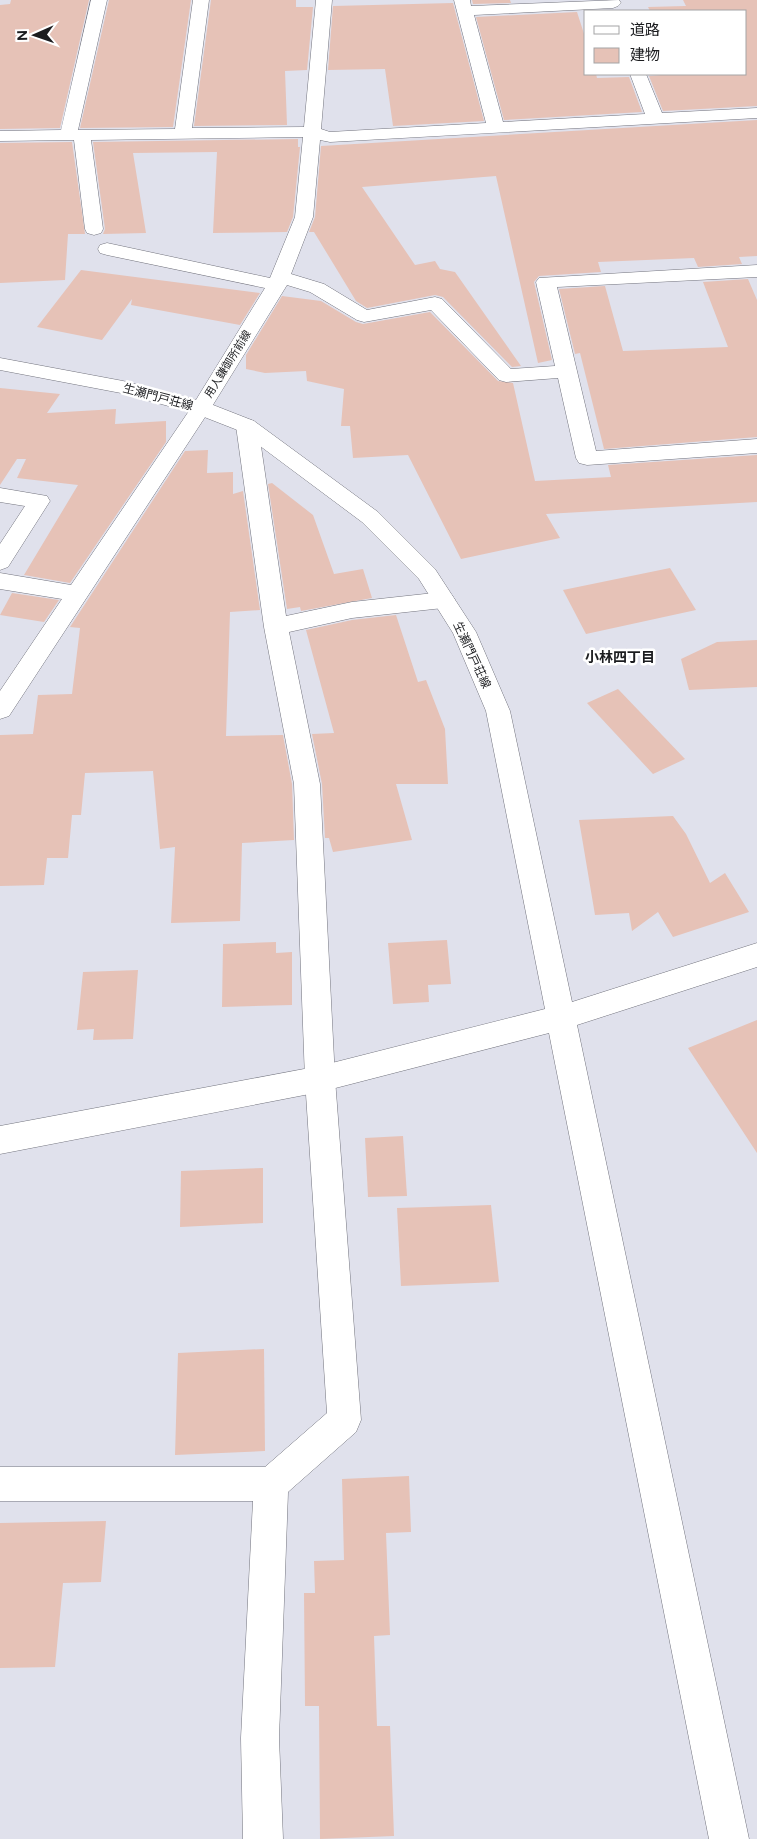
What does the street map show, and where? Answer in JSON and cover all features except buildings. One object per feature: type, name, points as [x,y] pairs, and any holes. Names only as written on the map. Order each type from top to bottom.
[{"type":"street","points":[[94,229],[75,136],[99,0]]},
{"type":"street","points":[[183,134],[201,0]]},
{"type":"street","name":"用人鎌御所前線","points":[[0,710],[201,408],[278,281],[304,218],[324,0]]},
{"type":"street","points":[[496,127],[463,5],[613,5]]},
{"type":"street","points":[[638,75],[655,118]]},
{"type":"street","points":[[0,136],[311,132],[330,137],[757,113]]},
{"type":"street","points":[[107,249],[317,288],[364,316],[435,304],[506,376],[567,372]]},
{"type":"street","points":[[757,271],[546,282],[587,458],[757,446]]},
{"type":"street","name":"生瀬門戸荘線","points":[[0,364],[123,387],[201,408],[247,426],[370,517],[427,574],[464,632],[498,711],[559,1018],[729,1839]]},
{"type":"street","points":[[0,1484],[270,1484],[344,1420],[320,1079],[307,784],[276,626],[247,426]]},
{"type":"street","points":[[0,495],[40,501],[0,562]]},
{"type":"street","points":[[0,581],[77,594]]},
{"type":"street","points":[[276,626],[352,610],[443,600]]},
{"type":"street","points":[[0,1140],[320,1079],[559,1018],[757,955]]},
{"type":"street","points":[[263,1839],[260,1738],[270,1484]]},
{"type":"district","name":"小林四丁目","points":[[620,657]]}]
